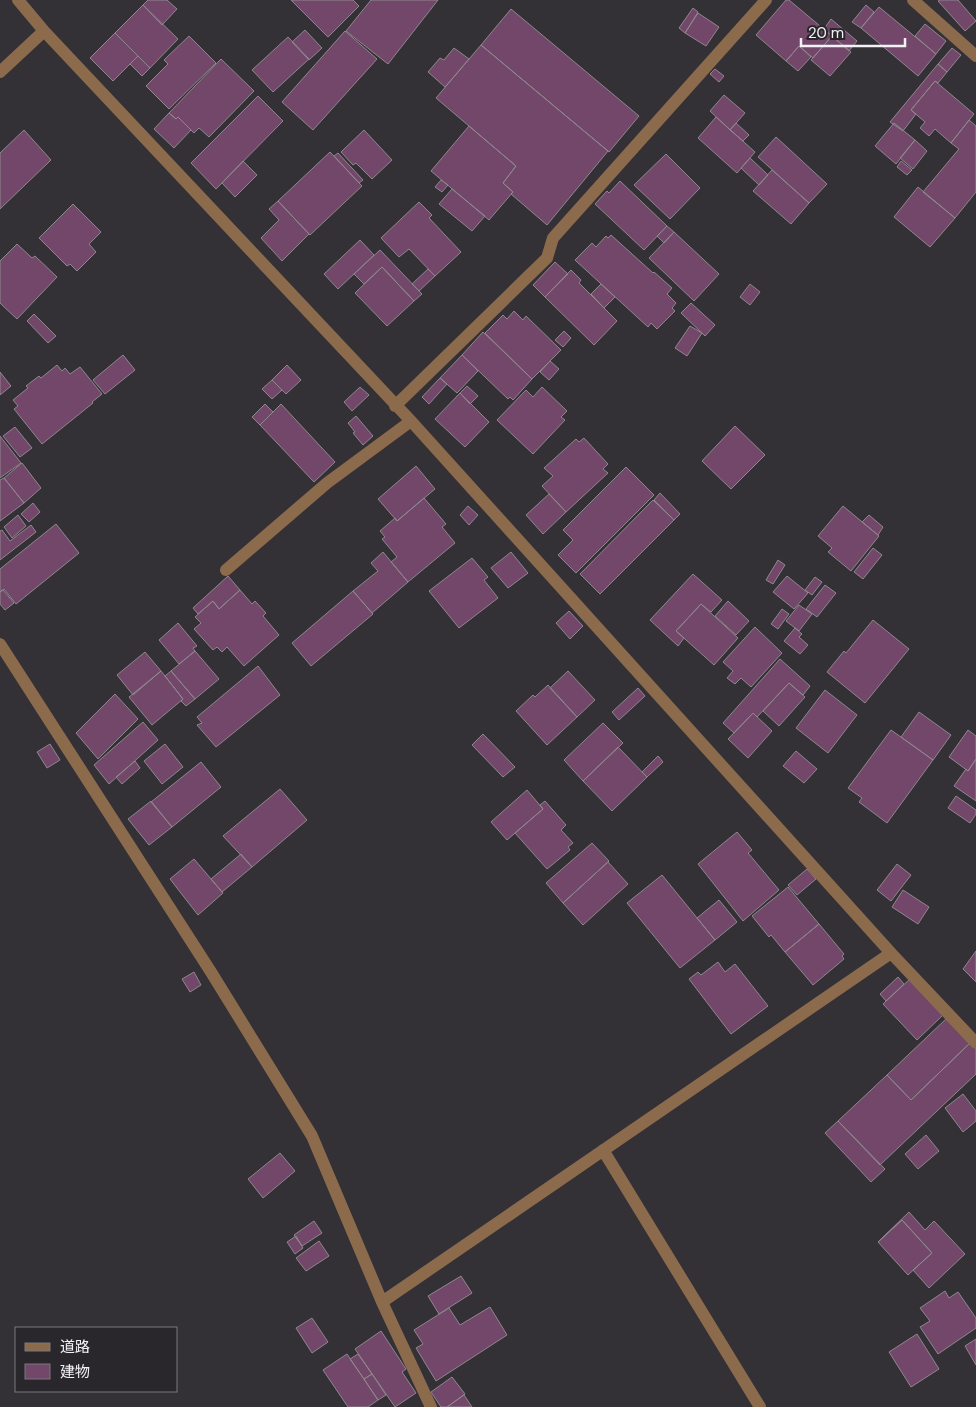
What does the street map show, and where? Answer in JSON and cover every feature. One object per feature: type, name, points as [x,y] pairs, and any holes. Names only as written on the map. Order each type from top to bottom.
[{"type":"street","points":[[18,0],[44,31],[411,421],[891,953],[976,1043]]},
{"type":"street","points":[[395,406],[547,258],[553,238],[766,0]]},
{"type":"street","points":[[913,0],[976,56]]},
{"type":"street","points":[[0,72],[44,31]]},
{"type":"street","points":[[226,570],[327,483],[411,421]]},
{"type":"street","points":[[0,644],[211,972],[312,1136],[382,1302],[431,1407]]},
{"type":"street","points":[[382,1302],[891,953]]},
{"type":"street","points":[[603,1150],[760,1407]]},
{"type":"building","points":[[148,0],[167,0],[177,9],[162,25],[143,5]]},
{"type":"building","points":[[291,0],[353,0],[359,6],[328,37]]},
{"type":"building","points":[[371,0],[438,0],[388,64],[346,31]]},
{"type":"building","points":[[786,0],[789,0],[832,36],[813,58],[799,46],[786,61],[756,35]]},
{"type":"building","points":[[958,0],[976,21],[965,31],[938,1]]},
{"type":"building","points":[[143,5],[178,39],[150,68],[115,33]]},
{"type":"building","points":[[866,5],[874,12],[861,28],[852,22]]},
{"type":"building","points":[[879,7],[936,54],[918,76],[861,28]]},
{"type":"building","points":[[693,8],[698,12],[685,33],[679,28]]},
{"type":"building","points":[[511,9],[639,116],[609,152],[481,45]]},
{"type":"building","points":[[698,13],[719,27],[706,46],[685,33]]},
{"type":"building","points":[[831,19],[857,41],[849,51],[824,29]]},
{"type":"building","points":[[925,24],[946,41],[936,54],[915,36]]},
{"type":"building","points":[[305,30],[322,48],[309,60],[292,42]]},
{"type":"building","points":[[345,31],[377,59],[313,130],[282,102]]},
{"type":"building","points":[[115,33],[138,56],[113,81],[90,58]]},
{"type":"building","points":[[189,36],[216,63],[169,109],[146,86],[168,64],[164,60]]},
{"type":"building","points":[[832,36],[851,52],[830,76],[811,60]]},
{"type":"building","points":[[288,37],[309,59],[273,92],[252,70]]},
{"type":"building","points":[[481,45],[608,151],[547,225],[511,194],[513,192],[503,183],[516,166],[436,98]]},
{"type":"building","points":[[799,46],[811,57],[798,71],[786,61]]},
{"type":"building","points":[[454,48],[469,59],[445,87],[428,72],[440,58],[444,60]]},
{"type":"building","points":[[952,48],[961,55],[947,72],[938,64]]},
{"type":"building","points":[[138,56],[150,68],[142,76],[130,64]]},
{"type":"building","points":[[221,59],[254,91],[209,137],[199,128],[194,133],[178,117],[176,119],[169,113]]},
{"type":"building","points":[[938,64],[947,72],[938,83],[935,81],[911,110],[916,114],[903,131],[890,122]]},
{"type":"building","points":[[715,69],[724,76],[719,82],[710,74]]},
{"type":"building","points":[[935,81],[974,114],[951,143],[935,129],[929,136],[920,128],[925,122],[911,110]]},
{"type":"building","points":[[724,95],[745,113],[730,130],[710,111]]},
{"type":"building","points":[[258,96],[283,121],[216,189],[191,163]]},
{"type":"building","points":[[169,113],[176,119],[178,117],[191,130],[174,148],[154,129]]},
{"type":"building","points":[[716,117],[755,152],[737,173],[698,138]]},
{"type":"building","points":[[969,120],[976,126],[976,192],[955,218],[923,192],[959,149],[951,143]]},
{"type":"building","points":[[736,123],[749,135],[743,141],[730,130]]},
{"type":"building","points":[[894,123],[915,140],[896,164],[875,146]]},
{"type":"building","points":[[469,126],[516,166],[503,183],[513,192],[489,220],[431,171]]},
{"type":"building","points":[[24,130],[51,160],[0,209],[0,153]]},
{"type":"building","points":[[364,130],[392,160],[372,179],[356,163],[353,165],[341,152]]},
{"type":"building","points":[[776,137],[827,184],[809,203],[758,157]]},
{"type":"building","points":[[915,140],[927,151],[913,169],[900,158]]},
{"type":"building","points":[[330,152],[362,186],[310,235],[278,201]]},
{"type":"building","points":[[338,153],[363,180],[359,183],[334,156]]},
{"type":"building","points":[[666,154],[700,188],[670,219],[634,185]]},
{"type":"building","points":[[750,158],[768,175],[759,185],[741,168]]},
{"type":"building","points":[[243,161],[257,175],[235,197],[222,183]]},
{"type":"building","points":[[901,161],[912,170],[907,175],[897,167]]},
{"type":"building","points":[[772,170],[809,203],[791,224],[753,191]]},
{"type":"building","points":[[441,180],[448,185],[442,192],[435,187]]},
{"type":"building","points":[[620,181],[667,226],[644,250],[595,204]]},
{"type":"building","points":[[918,187],[955,218],[930,247],[894,217]]},
{"type":"building","points":[[452,189],[485,216],[472,231],[439,204]]},
{"type":"building","points":[[278,201],[309,234],[282,261],[261,238],[279,220],[269,209]]},
{"type":"building","points":[[419,202],[432,215],[429,218],[461,252],[435,276],[409,249],[399,257],[381,238]]},
{"type":"building","points":[[73,204],[101,232],[89,244],[96,252],[77,271],[70,264],[67,266],[39,238]]},
{"type":"building","points":[[667,226],[674,232],[664,243],[657,236]]},
{"type":"building","points":[[674,232],[719,274],[694,301],[649,258]]},
{"type":"building","points":[[611,235],[672,288],[667,294],[676,303],[672,308],[675,311],[657,329],[651,323],[648,327],[575,260],[592,243],[596,247],[606,236],[608,238]]},
{"type":"building","points":[[360,240],[374,255],[338,289],[324,274]]},
{"type":"building","points":[[17,244],[32,258],[35,256],[57,277],[17,319],[0,303],[0,261]]},
{"type":"building","points":[[380,250],[422,294],[414,301],[382,267],[364,284],[354,274]]},
{"type":"building","points":[[555,262],[568,274],[545,297],[533,285]]},
{"type":"building","points":[[382,267],[414,301],[387,326],[355,293]]},
{"type":"building","points":[[428,269],[435,276],[419,291],[412,284]]},
{"type":"building","points":[[571,270],[581,280],[579,283],[617,321],[594,345],[545,297]]},
{"type":"building","points":[[601,284],[615,297],[604,308],[591,294]]},
{"type":"building","points":[[750,284],[760,292],[750,305],[740,297]]},
{"type":"building","points":[[691,303],[715,325],[705,336],[681,313]]},
{"type":"building","points":[[514,311],[523,320],[526,316],[561,350],[532,379],[485,333],[503,315],[507,319]]},
{"type":"building","points":[[34,314],[56,336],[48,343],[27,321]]},
{"type":"building","points":[[690,326],[702,333],[687,356],[675,348]]},
{"type":"building","points":[[564,331],[571,338],[563,347],[555,340]]},
{"type":"building","points":[[483,332],[532,379],[513,400],[510,397],[508,399],[462,355]]},
{"type":"building","points":[[123,355],[135,370],[105,394],[93,380]]},
{"type":"building","points":[[462,355],[478,371],[457,393],[440,378]]},
{"type":"building","points":[[550,361],[559,369],[549,380],[540,372]]},
{"type":"building","points":[[57,365],[62,371],[65,368],[70,374],[80,367],[102,394],[42,444],[14,409],[18,406],[13,400],[28,388],[26,386],[39,376],[41,378]]},
{"type":"building","points":[[287,365],[301,380],[286,394],[272,380]]},
{"type":"building","points":[[0,372],[11,386],[0,395]]},
{"type":"building","points":[[440,378],[447,384],[429,404],[422,397]]},
{"type":"building","points":[[272,380],[282,390],[272,399],[262,389]]},
{"type":"building","points":[[467,386],[478,396],[470,404],[460,393]]},
{"type":"building","points":[[360,387],[369,395],[352,411],[344,402]]},
{"type":"building","points":[[542,387],[567,411],[561,417],[565,420],[533,454],[497,420],[526,390],[533,397]]},
{"type":"building","points":[[460,393],[489,422],[465,447],[435,419]]},
{"type":"building","points":[[265,404],[273,412],[260,425],[252,417]]},
{"type":"building","points":[[281,404],[335,462],[314,482],[260,425]]},
{"type":"building","points":[[356,416],[373,436],[363,445],[353,433],[355,432],[348,423]]},
{"type":"building","points":[[735,426],[765,455],[731,489],[702,461]]},
{"type":"building","points":[[15,427],[32,448],[20,457],[3,436]]},
{"type":"building","points":[[0,436],[21,463],[0,478]]},
{"type":"building","points":[[584,438],[608,464],[603,469],[608,473],[566,512],[542,486],[553,476],[544,468],[576,439],[579,442]]},
{"type":"building","points":[[22,463],[41,488],[24,503],[4,478]]},
{"type":"building","points":[[416,466],[435,489],[397,521],[378,499]]},
{"type":"building","points":[[626,467],[654,495],[576,573],[558,555],[573,540],[563,530]]},
{"type":"building","points":[[4,478],[24,503],[0,521],[0,480]]},
{"type":"building","points":[[660,493],[680,514],[674,520],[654,500]]},
{"type":"building","points":[[549,494],[566,512],[543,534],[526,515]]},
{"type":"building","points":[[424,498],[446,524],[442,527],[455,543],[408,582],[391,562],[397,557],[382,539],[385,537],[380,531],[395,518],[397,521]]},
{"type":"building","points":[[653,500],[674,520],[600,594],[580,574]]},
{"type":"building","points":[[33,503],[40,512],[29,522],[21,514]]},
{"type":"building","points":[[468,506],[478,515],[469,525],[460,515]]},
{"type":"building","points":[[843,506],[879,536],[851,571],[828,552],[832,548],[818,536]]},
{"type":"building","points":[[18,515],[26,526],[12,538],[4,527]]},
{"type":"building","points":[[869,515],[883,527],[878,535],[862,522]]},
{"type":"building","points":[[56,524],[79,553],[16,604],[4,589],[0,592],[0,569]]},
{"type":"building","points":[[31,525],[36,532],[0,560],[0,531],[2,530],[10,541]]},
{"type":"building","points":[[873,548],[882,555],[863,579],[854,572]]},
{"type":"building","points":[[383,552],[408,582],[372,613],[353,591],[378,571],[371,563]]},
{"type":"building","points":[[511,552],[528,573],[508,588],[491,568]]},
{"type":"building","points":[[472,558],[488,577],[484,580],[498,598],[459,628],[429,591]]},
{"type":"building","points":[[778,560],[785,565],[773,584],[766,580]]},
{"type":"building","points":[[693,574],[722,600],[711,612],[701,604],[676,631],[684,638],[678,646],[650,620]]},
{"type":"building","points":[[228,576],[240,590],[219,609],[213,601],[198,614],[193,608]]},
{"type":"building","points":[[787,576],[808,593],[794,609],[773,592]]},
{"type":"building","points":[[815,577],[822,582],[812,595],[805,590]]},
{"type":"building","points":[[825,585],[836,593],[817,617],[806,609]]},
{"type":"building","points":[[3,590],[14,603],[5,610],[0,604],[0,592]]},
{"type":"building","points":[[240,590],[252,604],[255,601],[266,613],[263,616],[279,635],[244,666],[227,647],[222,652],[217,647],[213,650],[194,629],[201,623],[195,617],[213,601],[219,609]]},
{"type":"building","points":[[353,591],[373,614],[311,666],[292,643]]},
{"type":"building","points":[[728,601],[749,621],[736,635],[715,616]]},
{"type":"building","points":[[701,604],[738,638],[714,665],[676,631]]},
{"type":"building","points":[[799,605],[812,614],[799,631],[786,621]]},
{"type":"building","points":[[782,609],[789,614],[778,629],[771,624]]},
{"type":"building","points":[[569,611],[583,626],[570,639],[556,623]]},
{"type":"building","points":[[873,620],[909,649],[865,703],[827,672],[844,651],[846,653]]},
{"type":"building","points":[[178,623],[197,646],[193,648],[195,651],[179,664],[159,640]]},
{"type":"building","points":[[755,627],[782,653],[751,687],[741,678],[735,684],[727,678],[733,671],[723,662]]},
{"type":"building","points":[[795,628],[802,634],[799,637],[808,645],[800,654],[784,641]]},
{"type":"building","points":[[195,651],[219,679],[195,699],[171,671]]},
{"type":"building","points":[[145,652],[161,671],[133,695],[117,675]]},
{"type":"building","points":[[780,659],[810,686],[803,695],[789,683],[757,717],[753,713],[734,733],[723,723]]},
{"type":"building","points":[[258,666],[280,695],[216,747],[197,725],[202,723],[197,717]]},
{"type":"building","points":[[161,671],[183,699],[152,725],[129,697]]},
{"type":"building","points":[[171,671],[195,699],[186,706],[181,701],[183,699],[165,676]]},
{"type":"building","points":[[568,671],[595,700],[577,717],[550,688]]},
{"type":"building","points":[[789,683],[805,697],[779,726],[763,711]]},
{"type":"building","points":[[548,685],[577,717],[547,745],[516,711],[533,695],[535,697]]},
{"type":"building","points":[[638,688],[645,696],[619,720],[612,712]]},
{"type":"building","points":[[825,690],[857,715],[828,753],[796,728]]},
{"type":"building","points":[[115,694],[138,719],[98,759],[76,733]]},
{"type":"building","points":[[919,712],[951,735],[933,760],[901,737]]},
{"type":"building","points":[[753,713],[772,731],[748,758],[728,739]]},
{"type":"building","points":[[143,722],[158,740],[109,784],[94,765]]},
{"type":"building","points":[[603,723],[623,743],[583,781],[564,760]]},
{"type":"building","points":[[891,730],[933,760],[887,823],[859,802],[862,798],[848,788]]},
{"type":"building","points":[[968,730],[976,736],[976,759],[968,771],[949,757]]},
{"type":"building","points":[[483,734],[515,767],[503,777],[472,745]]},
{"type":"building","points":[[50,744],[60,760],[47,768],[37,752]]},
{"type":"building","points":[[165,744],[183,767],[162,784],[144,761]]},
{"type":"building","points":[[618,747],[647,777],[612,811],[583,781]]},
{"type":"building","points":[[796,751],[817,769],[804,783],[783,766]]},
{"type":"building","points":[[658,756],[663,762],[647,777],[642,772]]},
{"type":"building","points":[[976,759],[976,801],[954,786]]},
{"type":"building","points":[[135,761],[140,768],[122,784],[116,777]]},
{"type":"building","points":[[201,762],[221,787],[172,827],[151,802]]},
{"type":"building","points":[[280,789],[307,820],[252,867],[223,836]]},
{"type":"building","points":[[527,790],[543,809],[507,840],[491,822]]},
{"type":"building","points":[[956,796],[976,810],[976,814],[970,823],[948,808]]},
{"type":"building","points":[[151,801],[172,827],[149,845],[128,819]]},
{"type":"building","points":[[545,801],[566,825],[561,830],[573,843],[568,847],[570,850],[547,869],[515,833],[543,809],[540,805]]},
{"type":"building","points":[[737,832],[752,850],[748,853],[779,890],[743,921],[698,864]]},
{"type":"building","points":[[592,843],[609,861],[563,903],[546,883]]},
{"type":"building","points":[[241,854],[252,867],[222,892],[211,879]]},
{"type":"building","points":[[194,859],[223,893],[198,915],[170,879]]},
{"type":"building","points":[[608,862],[628,884],[583,925],[563,903]]},
{"type":"building","points":[[897,864],[911,875],[891,901],[877,890]]},
{"type":"building","points":[[807,869],[816,879],[797,895],[788,885]]},
{"type":"building","points":[[662,875],[715,940],[680,968],[627,903]]},
{"type":"building","points":[[788,887],[819,924],[785,952],[771,935],[769,937],[752,916]]},
{"type":"building","points":[[903,890],[929,907],[918,924],[892,907]]},
{"type":"building","points":[[719,900],[737,922],[715,940],[697,918]]},
{"type":"building","points":[[819,924],[844,954],[842,956],[844,959],[813,985],[785,952]]},
{"type":"building","points":[[976,951],[976,982],[963,969]]},
{"type":"building","points":[[718,962],[725,972],[735,964],[768,1006],[731,1034],[689,979],[698,972],[701,975]]},
{"type":"building","points":[[194,972],[201,985],[190,992],[182,979]]},
{"type":"building","points":[[898,977],[904,984],[886,1001],[880,994]]},
{"type":"building","points":[[911,978],[944,1014],[917,1040],[883,1004]]},
{"type":"building","points":[[947,1018],[970,1043],[911,1100],[887,1075]]},
{"type":"building","points":[[970,1043],[976,1049],[976,1074],[880,1165],[838,1121],[887,1075],[911,1100]]},
{"type":"building","points":[[963,1094],[976,1111],[976,1121],[963,1132],[945,1108]]},
{"type":"building","points":[[838,1121],[885,1169],[871,1182],[825,1133]]},
{"type":"building","points":[[926,1135],[939,1151],[918,1169],[905,1154]]},
{"type":"building","points":[[280,1153],[295,1171],[263,1198],[248,1179]]},
{"type":"building","points":[[909,1212],[925,1230],[934,1221],[965,1254],[929,1288],[913,1270],[932,1253],[902,1220],[878,1242]]},
{"type":"building","points":[[902,1220],[932,1253],[908,1275],[878,1242]]},
{"type":"building","points":[[314,1221],[322,1233],[302,1246],[294,1235]]},
{"type":"building","points":[[296,1236],[303,1248],[295,1254],[287,1242]]},
{"type":"building","points":[[319,1241],[329,1256],[306,1271],[296,1258]]},
{"type":"building","points":[[461,1276],[472,1293],[439,1314],[428,1296]]},
{"type":"building","points":[[945,1291],[949,1298],[958,1292],[976,1318],[976,1328],[938,1354],[920,1327],[930,1321],[920,1308]]},
{"type":"building","points":[[490,1307],[507,1335],[436,1381],[416,1348],[423,1344],[414,1330],[449,1308],[460,1325]]},
{"type":"building","points":[[312,1318],[328,1342],[312,1353],[296,1328]]},
{"type":"building","points":[[381,1331],[406,1369],[402,1372],[416,1393],[395,1407],[355,1349]]},
{"type":"building","points":[[917,1334],[939,1369],[911,1387],[889,1352]]},
{"type":"building","points":[[976,1339],[976,1365],[965,1346]]},
{"type":"building","points":[[347,1354],[378,1400],[368,1407],[348,1407],[323,1370]]},
{"type":"building","points":[[358,1354],[372,1374],[364,1379],[350,1359]]},
{"type":"building","points":[[372,1374],[386,1395],[378,1400],[364,1379]]},
{"type":"building","points":[[452,1377],[465,1394],[447,1407],[441,1407],[431,1392]]},
{"type":"building","points":[[464,1395],[472,1407],[447,1407]]}]
